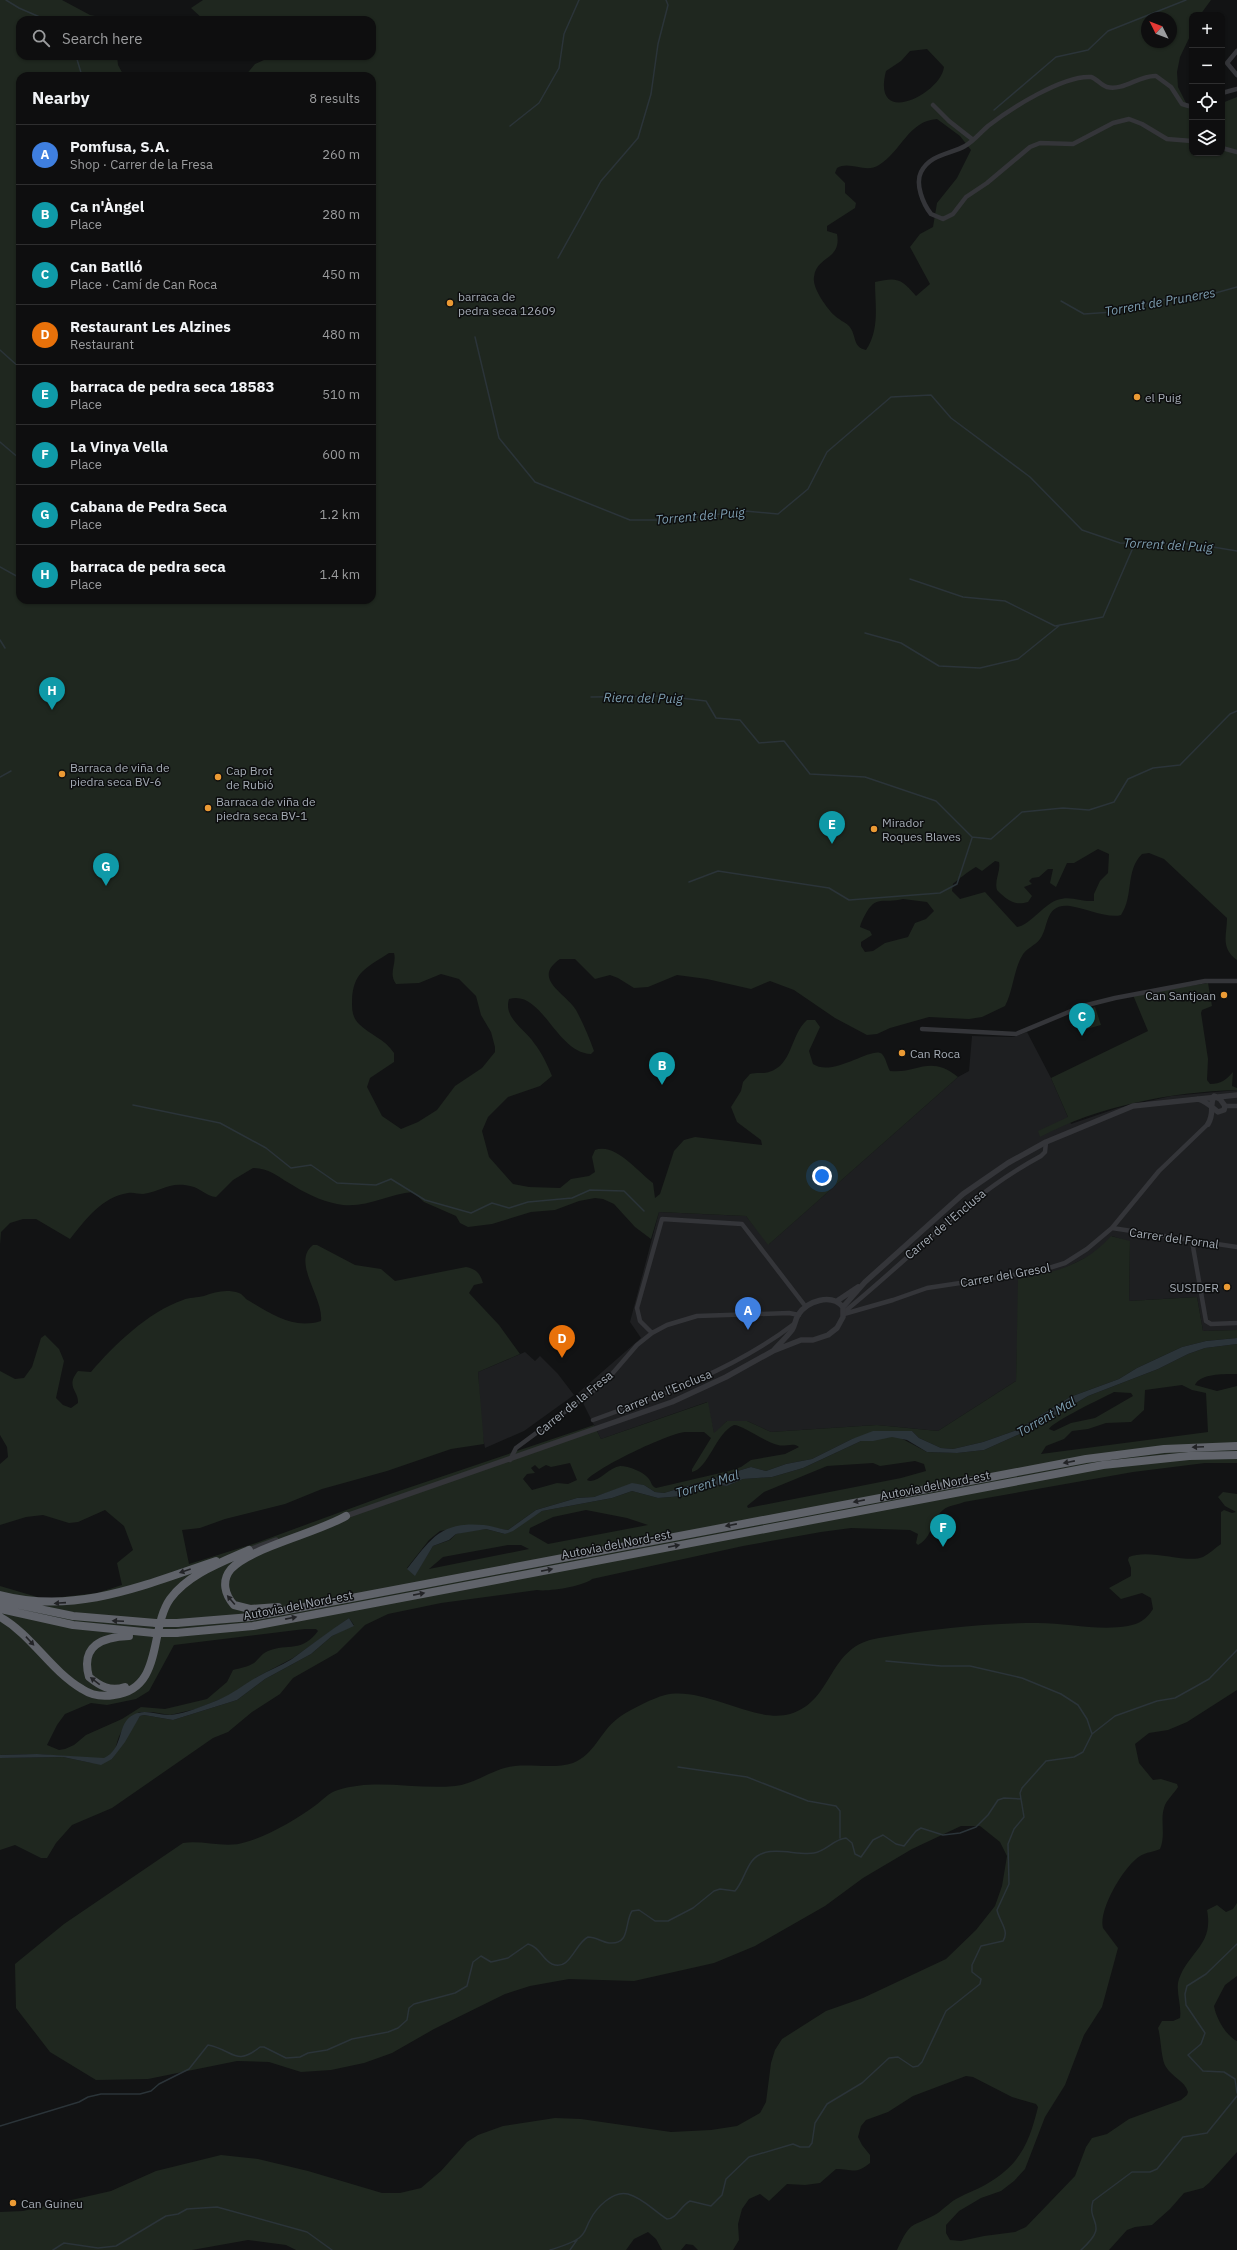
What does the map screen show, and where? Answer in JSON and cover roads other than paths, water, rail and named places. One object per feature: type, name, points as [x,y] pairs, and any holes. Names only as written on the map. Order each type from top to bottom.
[{"type":"highway","name":"Autovia del Nord-est","points":[[0,1601],[73,1616],[156,1623],[177,1623],[251,1617],[1086,1459],[1164,1449],[1237,1446]]},
{"type":"highway","name":"Autovia del Nord-est","points":[[0,1609],[73,1625],[152,1633],[176,1633],[253,1626],[1103,1465],[1182,1457],[1237,1455]]},
{"type":"highway","points":[[295,1608],[286,1606],[250,1609],[234,1605],[226,1594],[225,1586],[230,1570],[252,1556],[331,1525],[346,1516]]},
{"type":"highway","points":[[0,1595],[55,1603],[97,1599],[124,1592],[249,1550]]},
{"type":"highway","points":[[0,1617],[20,1630],[50,1663],[82,1689],[106,1696],[120,1694],[132,1689],[144,1678],[151,1665],[164,1612],[170,1600],[181,1587],[196,1576],[249,1550]]},
{"type":"highway","points":[[144,1678],[118,1689],[107,1688],[89,1677],[87,1658],[92,1648],[100,1641],[112,1637],[152,1633]]},
{"type":"street","points":[[1237,51],[1227,64],[1237,75]]},
{"type":"street","points":[[1189,106],[1182,104],[1172,88],[1156,76],[1142,77],[1118,87],[1106,87],[1096,79],[1085,77],[1068,80],[1019,104],[972,139],[966,146],[938,156],[922,171],[920,183],[922,196],[931,214],[944,218],[953,214],[966,197],[987,183],[1030,147],[1040,143],[1073,144],[1113,123],[1129,120],[1142,124],[1167,139],[1189,141]]},
{"type":"street","points":[[1225,92],[1237,89]]},
{"type":"street","points":[[933,105],[949,122],[972,139]]},
{"type":"street","points":[[1225,149],[1237,152]]},
{"type":"street","points":[[922,1029],[1016,1034],[1083,1006],[1115,998],[1205,981],[1237,981]]},
{"type":"street","points":[[773,1350],[794,1326],[798,1315],[806,1307],[825,1299],[836,1300],[865,1282],[963,1194],[1008,1163],[1046,1142],[1133,1106],[1194,1098],[1236,1095]]},
{"type":"street","points":[[1208,1124],[1221,1112],[1227,1100],[1236,1095]]},
{"type":"street","points":[[1214,1096],[1220,1099],[1225,1106]]},
{"type":"street","points":[[1208,1124],[1213,1115],[1212,1102],[1214,1096]]},
{"type":"street","points":[[1194,1098],[1208,1103],[1217,1111],[1221,1112]]},
{"type":"street","points":[[1225,1106],[1237,1106]]},
{"type":"street","name":"Carrer del Gresol","points":[[844,1311],[893,1300],[927,1288],[1049,1268],[1065,1262],[1087,1249],[1112,1228],[1159,1171],[1208,1124]]},
{"type":"street","name":"Carrer de l'Enclusa","points":[[844,1311],[960,1209],[1003,1177],[1041,1156],[1045,1152],[1046,1142]]},
{"type":"street","points":[[652,1333],[640,1321],[637,1308],[662,1219],[742,1224],[806,1307]]},
{"type":"street","name":"Carrer del Fornal","points":[[1112,1228],[1237,1247]]},
{"type":"street","points":[[1192,1241],[1206,1321],[1211,1324],[1237,1323]]},
{"type":"street","points":[[249,1550],[510,1460],[672,1402],[726,1377],[773,1350],[801,1340],[813,1340],[828,1336],[837,1328],[844,1311],[865,1282]]},
{"type":"street","points":[[836,1300],[844,1311]]},
{"type":"street","name":"Carrer de la Fresa","points":[[510,1460],[516,1448],[597,1388],[652,1333],[681,1320],[697,1316],[798,1315]]},
{"type":"street","points":[[794,1326],[801,1340]]},
{"type":"street","name":"Carrer de l'Enclusa","points":[[593,1420],[701,1378],[794,1326]]},
{"type":"water","name":"Torrent Mal","points":[[1237,1338],[1237,1344],[1205,1348],[1188,1354],[1158,1369],[1088,1396],[1033,1428],[984,1450],[957,1453],[927,1452],[907,1440],[892,1437],[873,1441],[861,1441],[803,1468],[772,1477],[743,1479],[727,1486],[719,1485],[683,1496],[658,1498],[632,1491],[612,1498],[542,1511],[513,1531],[505,1534],[486,1529],[456,1534],[449,1540],[433,1546],[415,1576],[407,1569],[430,1541],[447,1529],[457,1526],[484,1525],[508,1530],[536,1510],[577,1498],[594,1497],[632,1483],[644,1485],[655,1492],[664,1493],[751,1467],[766,1471],[786,1464],[812,1459],[852,1439],[873,1431],[912,1431],[919,1438],[941,1448],[953,1449],[983,1442],[1017,1430],[1070,1397],[1119,1379],[1137,1368],[1182,1347],[1206,1341]]},
{"type":"water","points":[[349,1618],[354,1626],[332,1636],[311,1654],[265,1679],[237,1700],[173,1720],[144,1715],[140,1716],[125,1742],[112,1759],[101,1765],[63,1757],[0,1758],[0,1755],[37,1754],[104,1758],[111,1754],[118,1742],[124,1724],[133,1715],[143,1712],[166,1715],[183,1713],[223,1698],[257,1677],[292,1659]]},
{"type":"waterway","points":[[6,0],[19,8],[37,16]]},
{"type":"waterway","points":[[510,126],[539,103],[559,68],[564,34],[579,0]]},
{"type":"waterway","points":[[558,258],[601,181],[638,138],[651,94],[658,44],[668,5],[666,0]]},
{"type":"waterway","points":[[994,110],[1056,57],[1088,50],[1108,31],[1186,0]]},
{"type":"waterway","points":[[77,60],[81,72]]},
{"type":"waterway","name":"Torrent de Pruneres","points":[[1061,301],[1084,314],[1113,312],[1174,297],[1194,299],[1237,287]]},
{"type":"waterway","name":"Torrent del Puig","points":[[475,337],[499,438],[535,482],[630,520],[671,520],[745,511],[778,514],[808,489],[827,452],[891,397],[931,395],[951,418],[1030,477],[1082,530],[1120,543],[1195,544],[1237,551]]},
{"type":"waterway","points":[[0,350],[16,364]]},
{"type":"waterway","points":[[0,442],[16,456]]},
{"type":"waterway","points":[[910,579],[963,597],[1005,601],[1055,626],[1103,617],[1135,543]]},
{"type":"waterway","points":[[0,567],[16,576]]},
{"type":"waterway","points":[[865,633],[901,643],[939,666],[980,668],[1018,659],[1060,625]]},
{"type":"waterway","points":[[0,640],[5,648]]},
{"type":"waterway","name":"Riera del Puig","points":[[591,697],[664,696],[706,701],[716,718],[740,720],[759,743],[784,741],[810,774],[865,777],[936,801],[972,837],[991,839],[1022,812],[1063,808],[1089,810],[1114,802],[1128,779],[1153,768],[1180,765],[1230,714],[1237,711]]},
{"type":"waterway","points":[[0,777],[11,771]]},
{"type":"waterway","points":[[689,882],[718,871],[829,888],[849,900],[940,893],[957,884],[972,838]]},
{"type":"waterway","points":[[133,1105],[220,1123],[266,1148],[291,1168],[311,1165],[337,1183],[376,1185],[391,1179],[425,1200],[471,1213],[492,1203],[509,1208],[528,1202],[572,1198],[590,1190],[624,1191],[644,1211]]},
{"type":"waterway","points":[[550,2250],[569,2244],[576,2240],[585,2232],[596,2210],[611,2197],[622,2193],[633,2196],[644,2202],[667,2219],[674,2217],[690,2201],[711,2206],[722,2195],[726,2179],[749,2157],[793,2144],[800,2147],[809,2147],[812,2143],[815,2123],[827,2104],[862,2083],[889,2058],[898,2057],[913,2067],[918,2066],[922,2062],[946,2011],[980,1984],[981,1979],[972,1972],[972,1965],[981,1946],[1003,1941],[1005,1937],[1005,1930],[997,1910],[1009,1884],[1008,1844],[1014,1829],[1024,1817],[1020,1793],[1022,1788],[1046,1761],[1074,1757],[1083,1752],[1092,1734],[1115,1716],[1157,1701],[1175,1698],[1209,1679],[1237,1650]]},
{"type":"waterway","points":[[886,1661],[941,1666],[970,1666],[1022,1678],[1061,1694],[1078,1705],[1087,1719],[1092,1734]]},
{"type":"waterway","points":[[678,1767],[747,1777],[808,1801],[836,1806],[840,1811],[840,1838]]},
{"type":"waterway","points":[[0,2126],[79,2102],[88,2097],[101,2094],[140,2094],[151,2091],[159,2084],[189,2069],[208,2045],[239,2056],[245,2056],[260,2047],[264,2047],[286,2058],[300,2057],[308,2053],[327,2050],[352,2039],[388,2032],[398,2028],[407,2020],[409,2008],[414,2004],[455,1993],[467,1986],[473,1962],[481,1956],[491,1962],[508,1958],[528,1944],[538,1950],[552,1964],[563,1964],[568,1961],[583,1940],[588,1937],[609,1943],[621,1941],[626,1932],[632,1911],[639,1910],[655,1921],[668,1921],[693,1908],[714,1891],[720,1889],[735,1891],[752,1861],[765,1853],[773,1851],[814,1853],[838,1840],[846,1838],[852,1843],[855,1854],[861,1857],[873,1840],[883,1835],[896,1844],[904,1846],[916,1831],[921,1828],[943,1835],[960,1833],[976,1827],[988,1815],[998,1800],[1004,1798],[1021,1799]]},
{"type":"waterway","points":[[1237,1944],[1206,1974],[1187,1986],[1185,1994],[1186,2005],[1205,2033],[1201,2044],[1188,2055],[1203,2071],[1224,2072],[1235,2079],[1237,2093]]},
{"type":"waterway","points":[[1081,2250],[1095,2234],[1096,2224],[1092,2215],[1093,2201],[1132,2172],[1150,2172],[1157,2169],[1183,2137],[1207,2133],[1237,2096]]},
{"type":"waterway","points":[[53,2250],[64,2243],[98,2248],[116,2246],[166,2216],[178,2214],[187,2209],[217,2207],[307,2232],[332,2250]]},
{"type":"waterway","points":[[570,2250],[577,2240]]},
{"type":"place","name":"barraca de pedra seca 12609","points":[[450,303]]},
{"type":"place","name":"el Puig","points":[[1137,397]]},
{"type":"place","name":"barraca de pedra seca","points":[[52,710]]},
{"type":"place","name":"Barraca de viña de piedra seca BV-6","points":[[62,774]]},
{"type":"place","name":"Cap Brot de Rubió","points":[[218,777]]},
{"type":"place","name":"Barraca de viña de piedra seca BV-1","points":[[208,808]]},
{"type":"place","name":"Mirador Roques Blaves","points":[[874,829]]},
{"type":"place","name":"barraca de pedra seca 18583","points":[[832,844]]},
{"type":"place","name":"Cabana de Pedra Seca","points":[[106,886]]},
{"type":"place","name":"Can Santjoan","points":[[1224,995]]},
{"type":"place","name":"Can Batlló","points":[[1082,1036]]},
{"type":"place","name":"Can Roca","points":[[902,1053]]},
{"type":"place","name":"Ca n'Àngel","points":[[662,1085]]},
{"type":"place","name":"SUSIDER","points":[[1227,1287]]},
{"type":"place","name":"Pomfusa, S.A.","points":[[748,1330]]},
{"type":"place","name":"Restaurant Les Alzines","points":[[562,1358]]},
{"type":"place","name":"La Vinya Vella","points":[[943,1547]]},
{"type":"place","name":"Can Guineu","points":[[13,2203]]}]
